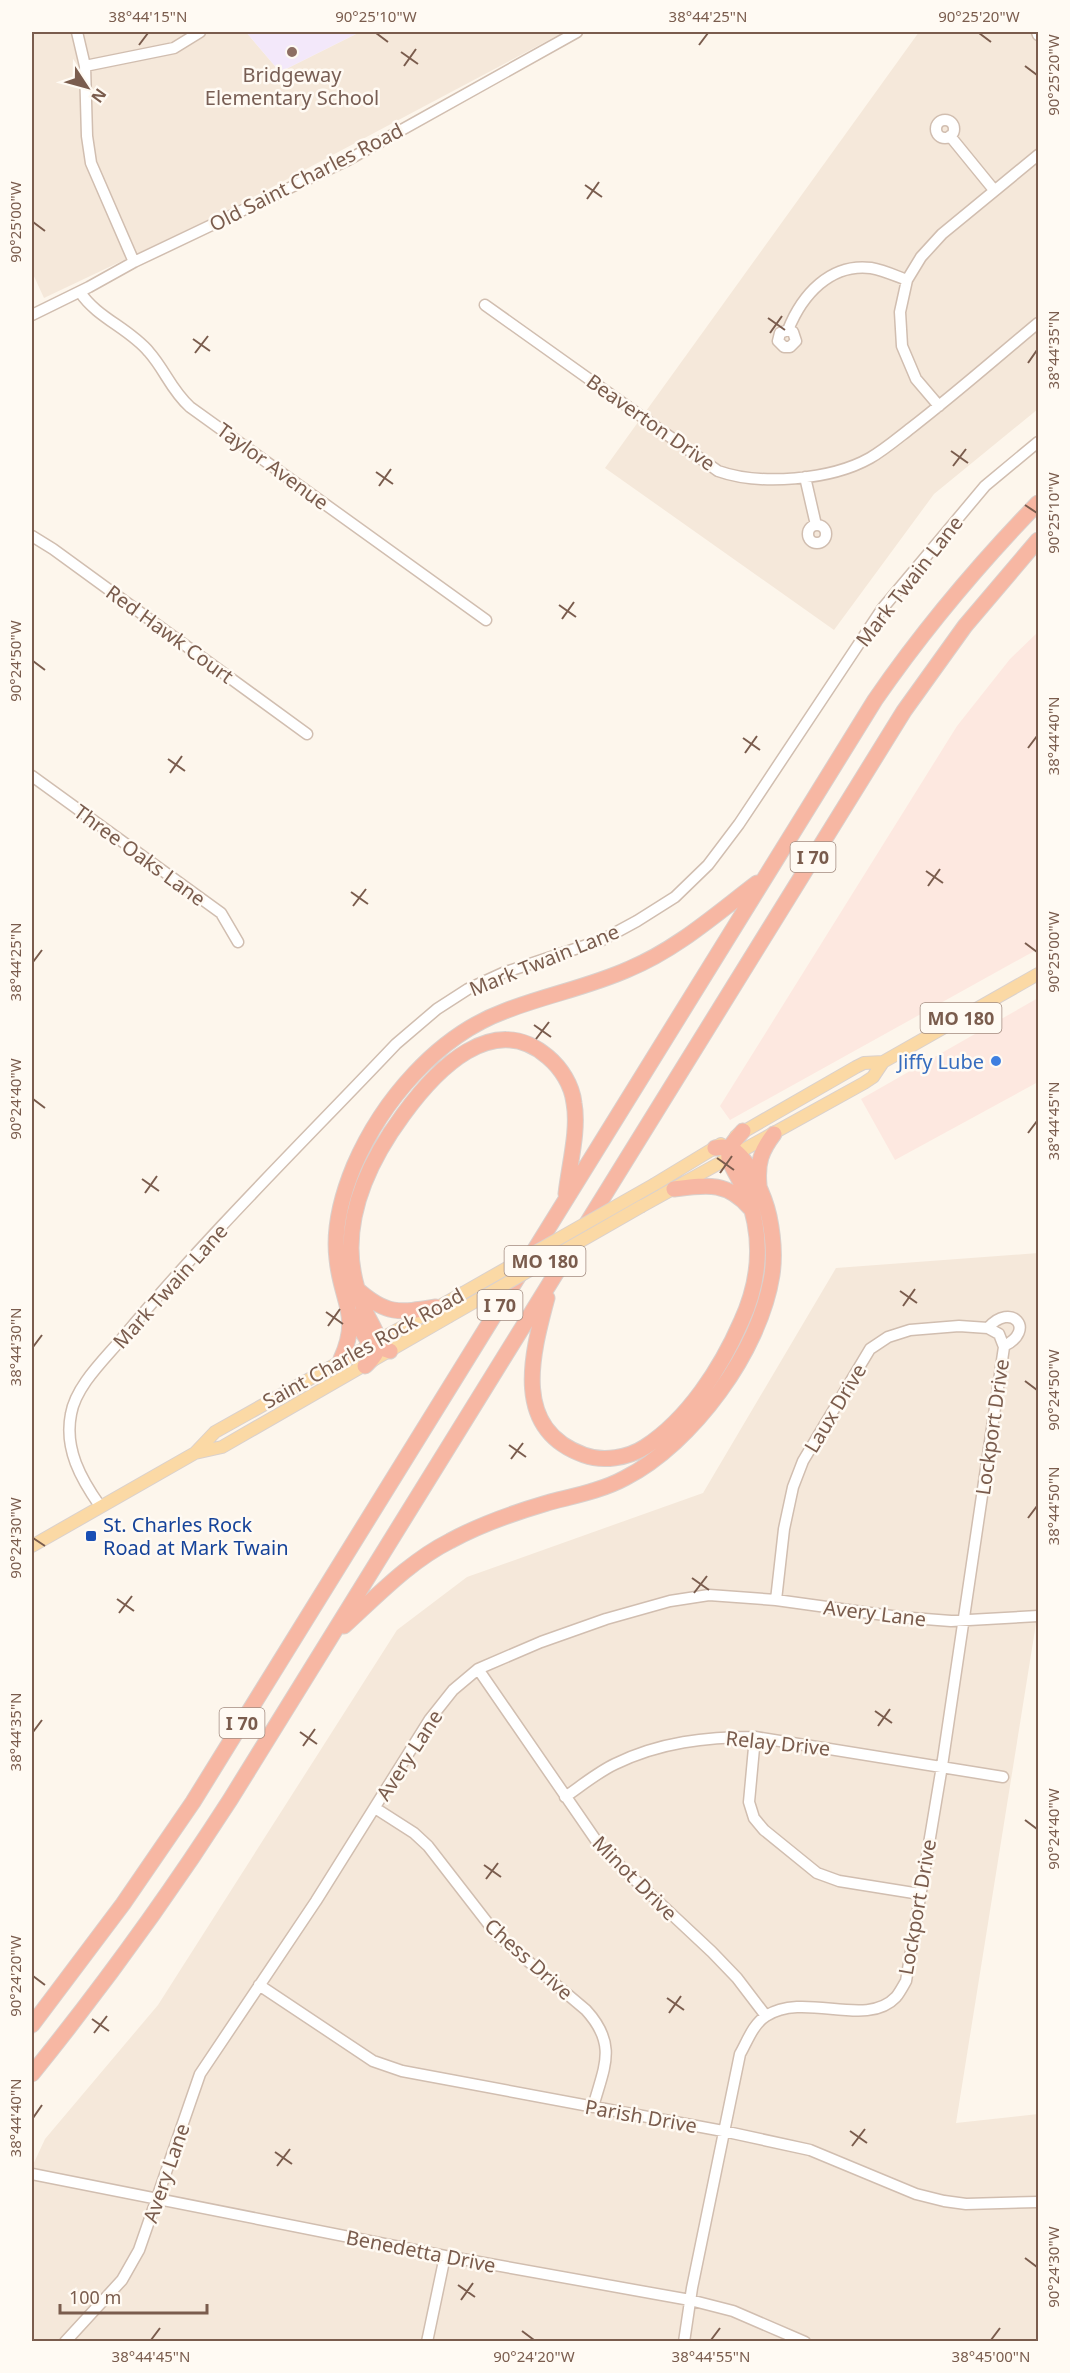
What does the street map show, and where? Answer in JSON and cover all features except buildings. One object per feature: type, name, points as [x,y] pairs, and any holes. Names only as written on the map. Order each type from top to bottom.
[{"type":"highway","name":"I 70","points":[[32,2025],[123,1904],[193,1802],[846,745],[906,656],[973,573],[1038,503]]},
{"type":"highway","name":"I 70","points":[[32,2074],[160,1906],[224,1810],[904,711],[965,626],[1038,540]]},
{"type":"highway","points":[[341,1359],[351,1333],[349,1310],[336,1258],[338,1220],[345,1190],[354,1165],[371,1133],[389,1106],[431,1057],[479,1021],[620,973],[660,954],[764,878]]},
{"type":"highway","points":[[365,1366],[375,1356],[379,1346],[357,1288],[352,1268],[352,1228],[360,1195],[385,1142],[423,1089],[468,1050],[485,1042],[500,1039],[520,1042],[540,1050],[557,1065],[569,1084],[574,1102],[575,1121],[565,1200]]},
{"type":"highway","points":[[728,1152],[744,1131]]},
{"type":"highway","points":[[331,1638],[400,1576],[423,1557],[447,1542],[502,1517],[623,1479],[653,1461],[688,1430],[709,1404],[743,1353],[755,1329],[768,1292],[772,1273],[772,1241],[767,1208],[760,1188],[759,1161],[761,1153],[774,1134]]},
{"type":"highway","points":[[551,1282],[531,1368],[534,1401],[539,1416],[558,1440],[572,1450],[602,1458],[630,1454],[644,1448],[686,1408],[706,1384],[731,1343],[749,1304],[756,1276],[758,1242],[752,1210],[728,1152]]},
{"type":"highway","points":[[728,1152],[760,1188]]},
{"type":"highway","points":[[674,1189],[702,1186],[724,1188],[741,1197],[752,1210]]},
{"type":"highway","points":[[357,1288],[370,1301],[389,1311],[442,1312]]},
{"type":"highway","points":[[349,1310],[379,1346]]},
{"type":"main road","name":"Saint Charles Rock Road","points":[[744,1131],[864,1063],[883,1062],[1038,974]]},
{"type":"main road","name":"Saint Charles Rock Road","points":[[442,1312],[463,1293],[655,1184],[774,1134],[864,1083],[873,1077],[883,1062]]},
{"type":"main road","name":"Saint Charles Rock Road","points":[[195,1453],[214,1432],[341,1359],[379,1346],[674,1189],[728,1152]]},
{"type":"main road","name":"Saint Charles Rock Road","points":[[32,1546],[195,1453],[222,1447],[365,1366]]},
{"type":"street","points":[[77,32],[85,66],[87,136],[91,163],[134,262]]},
{"type":"street","points":[[85,66],[174,48],[200,32]]},
{"type":"street","name":"Old Saint Charles Road","points":[[32,315],[134,262],[346,161],[577,32]]},
{"type":"street","points":[[950,136],[994,190]]},
{"type":"street","points":[[939,406],[916,379],[902,346],[900,312],[907,280],[921,257],[942,234],[1038,155]]},
{"type":"street","points":[[788,330],[794,314],[810,291],[835,273],[872,268],[907,280]]},
{"type":"street","name":"Taylor Avenue","points":[[80,292],[88,305],[134,337],[150,353],[171,387],[190,407],[486,620]]},
{"type":"street","name":"Beaverton Drive","points":[[485,305],[718,471],[751,479],[805,477],[851,466],[871,458],[939,406],[1038,323]]},
{"type":"street","name":"Mark Twain Lane","points":[[100,1506],[84,1484],[75,1466],[70,1438],[71,1414],[75,1402],[89,1380],[159,1295],[396,1044],[437,1009],[485,981],[602,940],[675,897],[708,865],[739,824],[882,609],[986,486],[1038,442]]},
{"type":"street","points":[[805,477],[816,525]]},
{"type":"street","name":"Red Hawk Court","points":[[32,536],[307,734]]},
{"type":"street","name":"Three Oaks Lane","points":[[32,776],[221,913],[238,942]]},
{"type":"street","name":"Lockport Drive","points":[[988,1328],[995,1319],[1005,1315],[1012,1317],[1019,1324],[1021,1330],[1018,1337],[1004,1346]]},
{"type":"street","name":"Laux Drive","points":[[776,1600],[784,1529],[793,1487],[803,1461],[870,1349],[888,1337],[910,1330],[959,1326],[988,1328],[999,1334]]},
{"type":"street","name":"Lockport Drive","points":[[766,2016],[790,2007],[817,2006],[865,2011],[882,2006],[896,1997],[906,1981],[942,1766],[1004,1346],[999,1334]]},
{"type":"street","name":"Avery Lane","points":[[65,2342],[122,2280],[139,2250],[200,2074],[316,1901],[430,1719],[453,1690],[478,1669],[541,1642],[606,1619],[670,1601],[710,1595],[776,1600],[899,1617],[964,1621],[1038,1616]]},
{"type":"street","name":"Minot Drive","points":[[478,1669],[602,1849],[712,1952],[737,1978],[766,2016]]},
{"type":"street","name":"Relay Drive","points":[[564,1797],[614,1764],[668,1744],[716,1737],[755,1737],[1003,1777]]},
{"type":"street","points":[[755,1737],[749,1802],[754,1818],[764,1830],[817,1873],[839,1881],[920,1894]]},
{"type":"street","name":"Chess Drive","points":[[375,1808],[414,1833],[429,1846],[497,1935],[586,2010],[598,2024],[605,2040],[606,2061],[593,2108]]},
{"type":"street","name":"Parish Drive","points":[[259,1985],[373,2061],[402,2071],[723,2131],[810,2150],[916,2194],[944,2201],[966,2204],[1038,2202]]},
{"type":"street","points":[[684,2342],[690,2300],[740,2055],[752,2031],[766,2016]]},
{"type":"street","name":"Benedetta Drive","points":[[32,2174],[445,2256],[690,2300],[734,2310],[805,2342]]},
{"type":"street","points":[[427,2342],[445,2256]]},
{"type":"shaded area","points":[[32,32],[246,32],[280,72],[360,32],[564,32],[227,211],[44,298],[32,272]]},
{"type":"shaded area","name":"Bridgeway Elementary School","points":[[246,32],[360,32],[280,72]]},
{"type":"shaded area","points":[[919,32],[1038,32],[1038,409],[934,494],[834,630],[605,468]]},
{"type":"shaded area","points":[[1038,632],[1038,949],[730,1120],[720,1106],[957,726],[1010,659]]},
{"type":"shaded area","points":[[1038,998],[1038,1082],[895,1160],[861,1099]]},
{"type":"shaded area","points":[[1038,1253],[1038,1611],[956,2123],[1038,2114],[1038,2341],[32,2342],[32,2167],[45,2139],[158,2005],[397,1630],[467,1577],[703,1493],[836,1268]]},
{"type":"place","name":"Bridgeway Elementary School","points":[[292,52]]},
{"type":"place","name":"Jiffy Lube","points":[[996,1061]]},
{"type":"place","name":"St. Charles Rock Road at Mark Twain","points":[[91,1536]]}]
